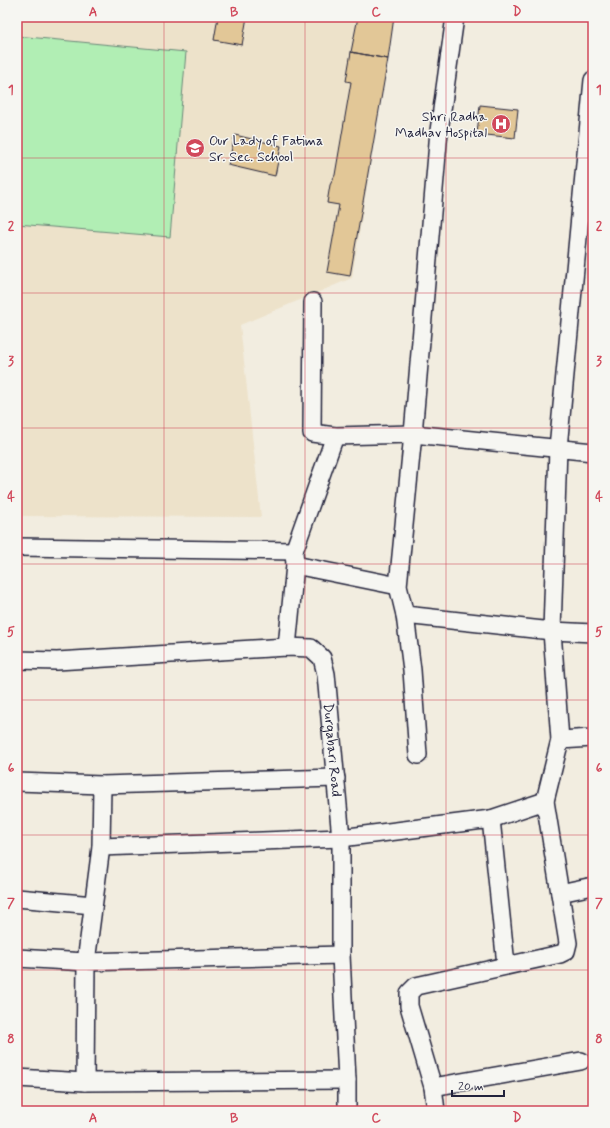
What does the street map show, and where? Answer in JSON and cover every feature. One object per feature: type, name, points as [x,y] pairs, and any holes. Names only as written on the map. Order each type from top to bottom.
[{"type":"street","points":[[418,755],[412,670],[405,615],[398,586],[413,434],[439,131],[455,17]]},
{"type":"street","points":[[436,1111],[433,1087],[409,1006],[409,993],[416,986],[560,954],[566,951],[568,943],[545,801],[560,740],[552,631],[558,448],[593,80]]},
{"type":"street","points":[[313,302],[312,433],[335,436],[413,434],[593,452]]},
{"type":"street","points":[[287,646],[295,558],[335,436]]},
{"type":"street","points":[[17,547],[295,558],[398,586]]},
{"type":"street","points":[[405,615],[552,631],[593,633]]},
{"type":"street","name":"Durgabari Road","points":[[17,660],[57,661],[287,646],[311,648],[322,658],[326,674],[341,838],[341,955],[347,1111]]},
{"type":"street","points":[[560,740],[593,738]]},
{"type":"street","points":[[17,782],[102,785],[336,778]]},
{"type":"street","points":[[84,1082],[86,962],[101,847],[102,785]]},
{"type":"street","points":[[101,847],[341,838],[491,819],[545,801]]},
{"type":"street","points":[[491,819],[506,965]]},
{"type":"street","points":[[560,893],[593,886]]},
{"type":"street","points":[[17,898],[94,906]]},
{"type":"street","points":[[17,958],[86,962],[341,955]]},
{"type":"street","points":[[433,1087],[581,1061]]},
{"type":"street","points":[[17,1078],[84,1082],[347,1080]]},
{"type":"shaded area","name":"Our Lady of Fatima Sr. Sec. School","points":[[17,17],[394,17],[352,278],[240,325],[261,517],[17,516]]},
{"type":"green space","points":[[17,36],[186,52],[170,237],[17,224]]},
{"type":"building","points":[[218,17],[247,17],[242,45],[214,40]]},
{"type":"building","points":[[358,17],[394,17],[388,59],[351,52]]},
{"type":"building","points":[[351,52],[388,59],[350,276],[327,272],[339,205],[327,203],[330,185],[335,175],[351,82],[346,81]]},
{"type":"building","points":[[480,105],[518,109],[515,138],[477,134]]},
{"type":"building","points":[[235,135],[281,146],[275,176],[228,165]]},
{"type":"place","name":"Shri Radha Madhav Hospital","points":[[501,124]]},
{"type":"place","name":"Our Lady of Fatima Sr. Sec. School","points":[[195,148]]}]
